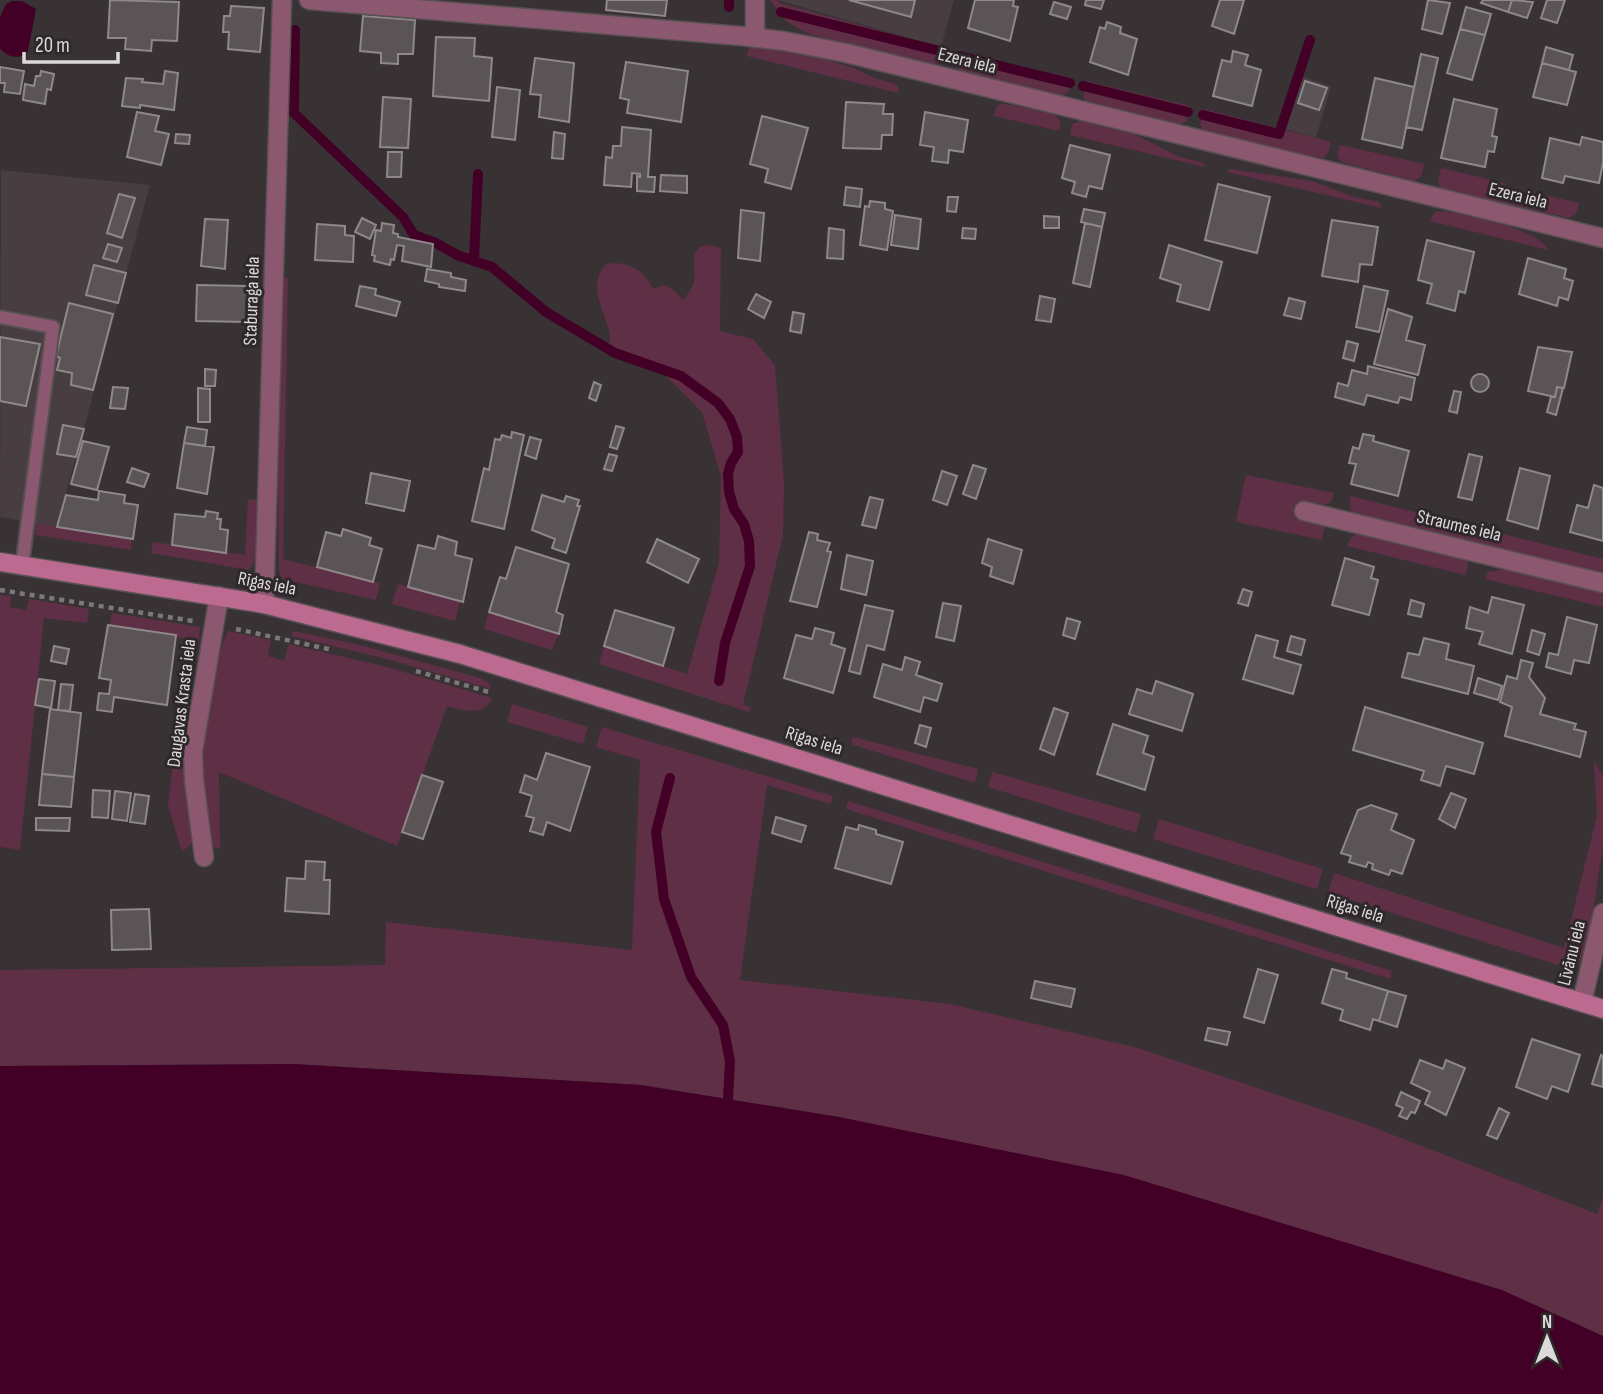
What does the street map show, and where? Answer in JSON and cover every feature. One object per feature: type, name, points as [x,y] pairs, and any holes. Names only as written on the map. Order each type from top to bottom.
[{"type":"main road","name":"Rīgas iela","points":[[0,562],[264,604],[375,631],[512,670],[1603,1009]]},
{"type":"street","name":"Staburaga iela","points":[[264,604],[282,0]]},
{"type":"street","name":"Ezera iela","points":[[309,0],[609,23],[755,38],[846,53],[1603,238]]},
{"type":"street","points":[[755,0],[755,38]]},
{"type":"street","name":"Straumes iela","points":[[1304,511],[1603,583]]},
{"type":"street","name":"Daugavas Krasta iela","points":[[204,857],[193,751],[219,596]]},
{"type":"street","name":"Līvānu iela","points":[[1582,1002],[1603,913]]},
{"type":"lane","points":[[0,317],[53,327],[22,566]]},
{"type":"path","points":[[0,590],[214,625],[336,651]]},
{"type":"path","points":[[409,669],[490,692]]},
{"type":"shaded area","points":[[770,0],[947,49],[943,61],[934,65],[831,41],[805,32],[786,21]]},
{"type":"shaded area","points":[[777,0],[954,0],[941,47]]},
{"type":"shaded area","points":[[22,1],[36,9],[28,51],[18,57],[10,56],[0,48],[0,17],[6,4]]},
{"type":"shaded area","points":[[753,47],[790,52],[854,68],[895,84],[899,88],[898,93],[747,56],[748,50]]},
{"type":"shaded area","points":[[958,52],[1072,78],[1068,92],[1062,96],[960,71],[955,66]]},
{"type":"shaded area","points":[[1301,76],[1331,86],[1316,138],[1285,129]]},
{"type":"shaded area","points":[[1086,81],[1190,106],[1187,121],[1178,125],[1087,103],[1083,98]]},
{"type":"shaded area","points":[[1001,103],[1055,114],[1061,122],[1059,131],[994,116],[996,107]]},
{"type":"shaded area","points":[[1204,109],[1331,142],[1328,153],[1323,158],[1203,131],[1200,124]]},
{"type":"shaded area","points":[[1080,121],[1134,134],[1177,156],[1203,163],[1205,167],[1070,135],[1072,124]]},
{"type":"shaded area","points":[[1340,145],[1424,164],[1421,177],[1414,181],[1341,162],[1337,156]]},
{"type":"shaded area","points":[[1441,168],[1579,203],[1576,214],[1569,218],[1440,188],[1438,181]]},
{"type":"shaded area","points":[[1230,169],[1312,181],[1354,197],[1379,202],[1382,208],[1227,172]]},
{"type":"shaded area","points":[[1,170],[150,185],[57,527],[0,517]]},
{"type":"shaded area","points":[[1444,211],[1485,219],[1516,229],[1541,242],[1548,250],[1430,221],[1435,212]]},
{"type":"shaded area","points":[[708,245],[721,248],[720,331],[753,339],[775,365],[784,483],[783,535],[743,705],[751,707],[749,712],[599,664],[604,646],[687,674],[719,563],[721,476],[702,412],[665,375],[607,353],[610,337],[599,300],[597,282],[606,264],[628,265],[640,272],[653,289],[665,285],[683,300],[694,281],[695,253],[700,247]]},
{"type":"shaded area","points":[[284,277],[288,278],[283,559],[380,583],[376,600],[282,579],[279,570],[278,428]]},
{"type":"shaded area","points":[[1246,475],[1334,493],[1328,504],[1306,503],[1325,525],[1322,540],[1236,522]]},
{"type":"shaded area","points":[[1350,496],[1603,559],[1603,576],[1358,516],[1350,509]]},
{"type":"shaded area","points":[[248,499],[258,500],[256,555],[249,570],[151,553],[153,542],[245,555]]},
{"type":"shaded area","points":[[36,523],[132,539],[131,550],[35,535]]},
{"type":"shaded area","points":[[1356,534],[1367,534],[1465,558],[1468,565],[1465,575],[1347,546]]},
{"type":"shaded area","points":[[1504,569],[1603,590],[1603,607],[1485,579],[1488,572]]},
{"type":"shaded area","points":[[398,584],[460,601],[455,621],[392,604]]},
{"type":"shaded area","points":[[0,595],[11,596],[10,607],[26,610],[29,599],[89,609],[87,623],[44,618],[20,850],[0,847]]},
{"type":"shaded area","points":[[489,612],[559,634],[552,650],[484,629]]},
{"type":"shaded area","points":[[112,613],[200,627],[199,641],[110,625]]},
{"type":"shaded area","points":[[228,631],[271,640],[268,656],[284,661],[289,644],[387,667],[492,698],[485,708],[479,710],[447,706],[397,846],[219,772],[220,849],[212,846],[207,832],[203,787],[204,746],[213,687],[222,645]]},
{"type":"shaded area","points":[[294,631],[360,645],[480,678],[489,683],[491,689],[387,659],[291,636]]},
{"type":"shaded area","points":[[182,686],[191,686],[186,745],[193,842],[182,852],[168,806]]},
{"type":"shaded area","points":[[512,704],[588,727],[583,744],[507,722]]},
{"type":"shaded area","points":[[602,727],[833,796],[831,804],[767,785],[740,980],[950,1004],[1138,1048],[1365,1124],[1597,1214],[1603,1196],[1603,1336],[1502,1290],[839,1117],[641,1085],[294,1064],[0,1066],[0,970],[385,965],[386,922],[632,950],[640,760],[596,747]]},
{"type":"shaded area","points":[[853,737],[978,769],[975,783],[851,744]]},
{"type":"shaded area","points":[[1594,761],[1603,776],[1603,844],[1590,932],[1581,960],[1574,970],[1328,893],[1334,873],[1564,948],[1597,816]]},
{"type":"shaded area","points":[[992,772],[1141,814],[1136,833],[988,787]]},
{"type":"shaded area","points":[[848,801],[1392,971],[1390,979],[846,809]]},
{"type":"shaded area","points":[[1159,819],[1323,869],[1317,889],[1153,839]]},
{"type":"shaded area","points":[[294,1064],[641,1085],[839,1117],[1124,1175],[1502,1290],[1603,1336],[1603,1394],[0,1394],[0,1066]]},
{"type":"building","points":[[110,0],[179,2],[177,41],[152,40],[151,51],[125,49],[126,38],[108,38]]},
{"type":"building","points":[[607,0],[667,0],[665,16],[606,10]]},
{"type":"building","points":[[849,0],[915,0],[911,17]]},
{"type":"building","points":[[975,0],[1014,0],[1013,6],[1018,7],[1010,41],[968,28]]},
{"type":"building","points":[[1086,0],[1104,0],[1101,9],[1085,5]]},
{"type":"building","points":[[1220,0],[1244,0],[1234,34],[1212,26]]},
{"type":"building","points":[[1428,0],[1450,3],[1442,34],[1422,29]]},
{"type":"building","points":[[1483,0],[1512,0],[1508,12],[1481,3]]},
{"type":"building","points":[[1512,0],[1533,2],[1527,18],[1508,12]]},
{"type":"building","points":[[1547,0],[1565,0],[1557,23],[1541,18]]},
{"type":"building","points":[[1054,2],[1071,7],[1067,19],[1050,14]]},
{"type":"building","points":[[231,6],[264,8],[260,52],[228,49],[229,32],[223,32],[224,16],[230,16]]},
{"type":"building","points":[[1466,7],[1491,14],[1485,35],[1460,29]]},
{"type":"building","points":[[363,16],[415,20],[413,54],[398,54],[398,64],[381,63],[381,53],[360,51]]},
{"type":"building","points":[[1107,22],[1121,27],[1120,33],[1137,39],[1128,75],[1090,62],[1100,27],[1105,29]]},
{"type":"building","points":[[1460,29],[1485,35],[1472,80],[1447,73]]},
{"type":"building","points":[[436,37],[475,38],[474,56],[492,58],[489,101],[433,96]]},
{"type":"building","points":[[1546,47],[1573,55],[1569,70],[1542,63]]},
{"type":"building","points":[[1233,51],[1248,55],[1245,65],[1261,70],[1252,106],[1213,96],[1222,60],[1231,62]]},
{"type":"building","points":[[1421,54],[1438,58],[1422,130],[1406,127]]},
{"type":"building","points":[[535,58],[574,63],[569,122],[539,117],[541,95],[530,94]]},
{"type":"building","points":[[626,62],[688,71],[681,122],[627,113],[629,100],[620,98]]},
{"type":"building","points":[[1542,63],[1576,72],[1567,105],[1533,97]]},
{"type":"building","points":[[0,67],[24,71],[20,94],[4,92],[5,83],[0,83]]},
{"type":"building","points":[[41,71],[54,74],[51,90],[47,89],[45,104],[23,100],[25,84],[34,86],[36,76],[40,76]]},
{"type":"building","points":[[165,71],[178,73],[174,110],[140,105],[140,108],[122,106],[126,78],[163,84]]},
{"type":"building","points":[[1375,78],[1414,87],[1402,148],[1362,139]]},
{"type":"building","points":[[1305,81],[1327,88],[1319,110],[1298,103]]},
{"type":"building","points":[[497,87],[520,90],[515,140],[492,137]]},
{"type":"building","points":[[383,97],[411,99],[408,148],[380,147]]},
{"type":"building","points":[[1454,99],[1497,109],[1492,136],[1497,137],[1494,152],[1488,151],[1485,167],[1441,158]]},
{"type":"building","points":[[846,102],[884,104],[883,114],[893,114],[892,135],[882,135],[881,149],[843,148]]},
{"type":"building","points":[[137,112],[159,116],[155,131],[169,134],[161,165],[127,157]]},
{"type":"building","points":[[925,112],[968,120],[963,152],[949,150],[948,163],[932,161],[934,147],[920,145]]},
{"type":"building","points":[[762,116],[808,128],[791,189],[765,182],[768,169],[750,164]]},
{"type":"building","points":[[622,127],[651,130],[648,177],[655,177],[654,192],[637,191],[637,176],[640,177],[640,174],[632,173],[631,187],[604,185],[606,157],[612,158],[613,146],[621,146]]},
{"type":"building","points":[[554,132],[565,134],[563,159],[552,158]]},
{"type":"building","points":[[176,134],[190,135],[189,144],[175,143]]},
{"type":"building","points":[[1582,137],[1603,142],[1599,183],[1565,176],[1563,183],[1542,178],[1550,138],[1580,145]]},
{"type":"building","points":[[1070,145],[1110,155],[1102,189],[1089,186],[1086,197],[1072,193],[1075,182],[1062,178]]},
{"type":"building","points":[[388,152],[402,152],[401,177],[387,177]]},
{"type":"building","points":[[661,175],[687,176],[687,193],[660,191]]},
{"type":"building","points":[[1218,184],[1270,197],[1257,253],[1205,240]]},
{"type":"building","points":[[846,187],[862,189],[860,207],[844,205]]},
{"type":"building","points":[[119,194],[135,198],[122,238],[107,233]]},
{"type":"building","points":[[948,197],[958,197],[956,212],[947,211]]},
{"type":"building","points":[[870,201],[885,203],[885,209],[893,211],[887,250],[860,245],[865,206],[869,207]]},
{"type":"building","points":[[1084,209],[1105,213],[1102,227],[1081,222]]},
{"type":"building","points":[[741,210],[764,213],[760,261],[738,258]]},
{"type":"building","points":[[895,215],[921,219],[918,249],[891,245]]},
{"type":"building","points":[[1044,216],[1059,217],[1059,228],[1044,228]]},
{"type":"building","points":[[362,218],[376,225],[370,239],[355,232]]},
{"type":"building","points":[[205,219],[228,220],[225,269],[201,266]]},
{"type":"building","points":[[1332,220],[1378,227],[1372,265],[1360,264],[1358,282],[1322,276]]},
{"type":"building","points":[[382,223],[394,225],[393,233],[398,234],[398,237],[433,244],[431,267],[402,261],[404,246],[397,245],[394,260],[391,259],[390,265],[374,261],[375,256],[372,255],[376,230],[381,231]]},
{"type":"building","points":[[1085,223],[1102,227],[1090,287],[1073,283]]},
{"type":"building","points":[[317,224],[345,226],[345,235],[354,236],[353,262],[315,260]]},
{"type":"building","points":[[829,228],[844,230],[843,259],[827,258]]},
{"type":"building","points":[[963,228],[976,229],[975,239],[962,238]]},
{"type":"building","points":[[1427,240],[1474,252],[1465,293],[1459,291],[1455,311],[1427,303],[1432,284],[1418,280]]},
{"type":"building","points":[[108,244],[122,248],[117,262],[103,258]]},
{"type":"building","points":[[1169,245],[1222,262],[1209,310],[1177,301],[1181,285],[1160,278]]},
{"type":"building","points":[[1528,258],[1566,269],[1564,278],[1573,281],[1568,300],[1559,297],[1557,306],[1519,294]]},
{"type":"building","points":[[94,265],[126,273],[118,303],[86,295]]},
{"type":"building","points":[[427,269],[451,273],[451,277],[466,280],[465,291],[439,287],[439,284],[425,281]]},
{"type":"building","points":[[197,285],[249,286],[248,322],[196,321]]},
{"type":"building","points":[[360,286],[376,289],[375,295],[400,302],[396,316],[356,306]]},
{"type":"building","points":[[1364,286],[1388,291],[1379,332],[1356,327]]},
{"type":"building","points":[[756,294],[771,302],[764,318],[748,309]]},
{"type":"building","points":[[1040,296],[1055,299],[1051,322],[1036,320]]},
{"type":"building","points":[[1289,298],[1305,302],[1301,319],[1284,315]]},
{"type":"building","points":[[69,303],[113,314],[93,390],[71,385],[72,373],[57,370],[60,358],[56,356]]},
{"type":"building","points":[[1388,309],[1412,317],[1406,340],[1425,345],[1418,375],[1374,364]]},
{"type":"building","points":[[793,312],[804,314],[801,333],[790,331]]},
{"type":"building","points":[[0,337],[40,344],[26,406],[0,401]]},
{"type":"building","points":[[1347,341],[1358,344],[1354,361],[1343,358]]},
{"type":"building","points":[[1538,347],[1572,352],[1564,388],[1557,387],[1555,397],[1528,391]]},
{"type":"building","points":[[1368,366],[1415,378],[1411,400],[1400,397],[1398,403],[1367,395],[1364,405],[1335,397],[1338,383],[1348,386],[1352,370],[1367,374]]},
{"type":"building","points":[[205,369],[216,370],[215,386],[205,386]]},
{"type":"building","points":[[1476,374],[1484,374],[1489,383],[1487,390],[1476,392],[1471,387],[1471,379]]},
{"type":"building","points":[[594,382],[601,385],[596,401],[589,398]]},
{"type":"building","points":[[113,387],[128,388],[125,409],[110,408]]},
{"type":"building","points":[[1557,387],[1563,388],[1556,415],[1547,412]]},
{"type":"building","points":[[198,388],[210,389],[210,422],[198,422]]},
{"type":"building","points":[[1454,391],[1461,392],[1457,413],[1449,411]]},
{"type":"building","points":[[63,425],[84,429],[76,457],[57,454]]},
{"type":"building","points":[[616,426],[624,428],[617,449],[610,447]]},
{"type":"building","points":[[187,427],[207,430],[205,446],[184,443]]},
{"type":"building","points":[[512,432],[524,435],[504,529],[472,521],[484,468],[489,470],[495,439],[500,440],[502,435],[511,438]]},
{"type":"building","points":[[1363,434],[1374,436],[1373,441],[1409,451],[1398,496],[1351,484],[1356,464],[1349,463],[1353,447],[1359,449]]},
{"type":"building","points":[[530,437],[541,440],[536,459],[525,455]]},
{"type":"building","points":[[83,441],[109,447],[97,490],[71,484]]},
{"type":"building","points":[[184,443],[214,447],[207,494],[177,488]]},
{"type":"building","points":[[609,454],[617,456],[612,471],[604,469]]},
{"type":"building","points":[[1469,454],[1482,457],[1472,500],[1458,497]]},
{"type":"building","points":[[973,465],[986,469],[976,499],[963,494]]},
{"type":"building","points":[[132,468],[149,474],[144,487],[127,482]]},
{"type":"building","points":[[1520,468],[1550,476],[1538,529],[1507,520]]},
{"type":"building","points":[[942,471],[957,476],[947,505],[933,500]]},
{"type":"building","points":[[371,473],[410,481],[404,511],[366,503]]},
{"type":"building","points":[[1594,485],[1603,488],[1603,541],[1570,532],[1577,505],[1588,508]]},
{"type":"building","points":[[99,491],[125,495],[124,503],[138,505],[133,539],[57,527],[66,495],[98,500]]},
{"type":"building","points":[[542,495],[564,502],[566,496],[579,500],[577,506],[580,506],[566,553],[552,548],[555,539],[532,530]]},
{"type":"building","points":[[870,497],[883,500],[876,528],[862,525]]},
{"type":"building","points":[[206,511],[218,513],[217,519],[221,519],[220,529],[228,530],[226,553],[172,545],[175,514],[205,517]]},
{"type":"building","points":[[343,529],[371,538],[369,545],[382,549],[373,582],[317,567],[326,532],[341,536]]},
{"type":"building","points":[[809,532],[818,534],[817,540],[830,543],[827,551],[831,552],[817,607],[790,601]]},
{"type":"building","points":[[438,536],[457,542],[455,555],[472,559],[463,602],[408,587],[418,545],[435,549]]},
{"type":"building","points":[[657,539],[699,559],[688,583],[647,562]]},
{"type":"building","points":[[988,539],[1022,550],[1013,584],[990,576],[992,567],[982,563]]},
{"type":"building","points":[[516,547],[569,564],[556,612],[563,615],[559,634],[489,612],[500,577],[506,579]]},
{"type":"building","points":[[847,555],[873,561],[866,595],[841,589]]},
{"type":"building","points":[[1345,558],[1374,567],[1371,578],[1378,580],[1369,615],[1332,605]]},
{"type":"building","points":[[1243,589],[1252,592],[1248,606],[1238,603]]},
{"type":"building","points":[[1492,597],[1524,605],[1512,654],[1479,644],[1483,632],[1466,628],[1470,607],[1488,613]]},
{"type":"building","points":[[1411,600],[1424,604],[1421,617],[1408,614]]},
{"type":"building","points":[[943,603],[961,606],[954,641],[936,637]]},
{"type":"building","points":[[865,605],[893,611],[884,650],[867,645],[860,674],[849,671]]},
{"type":"building","points":[[615,610],[674,628],[663,666],[604,646]]},
{"type":"building","points":[[1567,617],[1597,625],[1589,663],[1574,660],[1571,674],[1546,667],[1549,653],[1558,655]]},
{"type":"building","points":[[1067,618],[1080,622],[1075,639],[1063,635]]},
{"type":"building","points":[[108,625],[176,635],[167,705],[114,697],[112,712],[97,710],[99,693],[109,694],[111,680],[99,678]]},
{"type":"building","points":[[815,628],[834,633],[831,644],[845,649],[833,693],[784,678],[796,635],[812,639]]},
{"type":"building","points":[[1532,630],[1545,634],[1539,655],[1527,651]]},
{"type":"building","points":[[1256,635],[1278,641],[1274,657],[1301,665],[1293,694],[1243,679]]},
{"type":"building","points":[[1291,636],[1305,640],[1301,655],[1287,651]]},
{"type":"building","points":[[1424,638],[1449,644],[1446,659],[1474,666],[1468,694],[1402,677],[1408,653],[1419,655]]},
{"type":"building","points":[[54,646],[69,649],[66,664],[51,661]]},
{"type":"building","points":[[905,657],[920,662],[916,675],[942,684],[937,701],[924,697],[920,712],[874,697],[883,664],[902,670]]},
{"type":"building","points":[[1521,660],[1533,663],[1529,677],[1545,698],[1540,714],[1576,724],[1574,729],[1586,732],[1580,757],[1505,736],[1512,707],[1500,702],[1507,676],[1517,679]]},
{"type":"building","points":[[1478,678],[1502,686],[1498,700],[1474,693]]},
{"type":"building","points":[[39,679],[55,681],[51,708],[35,705]]},
{"type":"building","points":[[1156,681],[1193,694],[1182,731],[1129,714],[1137,689],[1152,694]]},
{"type":"building","points":[[61,684],[73,685],[70,711],[58,710]]},
{"type":"building","points":[[1365,707],[1483,743],[1474,774],[1446,766],[1440,786],[1421,780],[1424,771],[1353,750]]},
{"type":"building","points":[[1054,708],[1068,713],[1054,755],[1040,749]]},
{"type":"building","points":[[50,709],[81,713],[74,777],[42,774]]},
{"type":"building","points":[[1113,724],[1148,736],[1143,753],[1154,757],[1145,790],[1097,774]]},
{"type":"building","points":[[920,725],[931,728],[926,747],[915,743]]},
{"type":"building","points":[[546,753],[590,767],[570,831],[547,822],[543,835],[530,831],[534,818],[526,816],[532,796],[520,792],[525,775],[537,780]]},
{"type":"building","points":[[42,774],[74,777],[71,807],[39,805]]},
{"type":"building","points":[[422,775],[443,782],[423,839],[402,832]]},
{"type":"building","points":[[93,790],[110,791],[108,818],[92,817]]},
{"type":"building","points":[[115,791],[131,793],[127,821],[112,819]]},
{"type":"building","points":[[1451,793],[1466,799],[1455,828],[1439,819]]},
{"type":"building","points":[[135,794],[149,796],[145,824],[130,822]]},
{"type":"building","points":[[1371,805],[1397,814],[1391,830],[1414,840],[1402,874],[1391,870],[1389,875],[1372,869],[1373,864],[1368,862],[1366,867],[1349,862],[1351,856],[1341,853],[1358,810]]},
{"type":"building","points":[[776,817],[806,826],[801,842],[772,833]]},
{"type":"building","points":[[36,818],[70,818],[69,831],[36,830]]},
{"type":"building","points":[[859,825],[876,830],[876,834],[903,842],[891,884],[835,868],[846,827],[858,830]]},
{"type":"building","points":[[306,861],[325,862],[324,880],[330,880],[329,914],[285,911],[287,878],[305,879]]},
{"type":"building","points":[[149,909],[151,949],[112,950],[111,910]]},
{"type":"building","points":[[1258,969],[1278,975],[1264,1023],[1244,1017]]},
{"type":"building","points":[[1332,969],[1347,973],[1346,978],[1388,991],[1379,1021],[1373,1019],[1370,1030],[1340,1020],[1343,1010],[1322,1003]]},
{"type":"building","points":[[1035,981],[1075,989],[1071,1007],[1031,998]]},
{"type":"building","points":[[1388,991],[1406,996],[1397,1027],[1379,1021]]},
{"type":"building","points":[[1208,1028],[1230,1032],[1227,1045],[1205,1040]]},
{"type":"building","points":[[1532,1039],[1580,1055],[1568,1092],[1552,1086],[1547,1099],[1516,1087]]},
{"type":"building","points":[[1601,1055],[1603,1056],[1603,1087],[1592,1084]]},
{"type":"building","points":[[1420,1060],[1443,1069],[1446,1060],[1465,1068],[1446,1115],[1425,1104],[1430,1092],[1411,1083]]},
{"type":"building","points":[[1401,1092],[1420,1101],[1415,1113],[1411,1112],[1407,1119],[1399,1116],[1403,1108],[1396,1105]]},
{"type":"building","points":[[1499,1108],[1509,1113],[1497,1139],[1487,1135]]},
{"type":"waterway","points":[[729,0],[729,7]]},
{"type":"waterway","points":[[781,12],[944,52]]},
{"type":"waterway","points":[[295,30],[294,113],[403,217],[414,235],[457,255],[492,267],[546,312],[615,353],[681,376],[718,403],[730,419],[737,437],[738,452],[728,474],[729,492],[749,541],[750,566],[725,643],[719,681]]},
{"type":"waterway","points":[[1203,115],[1279,134],[1310,40]]},
{"type":"waterway","points":[[959,56],[1070,83]]},
{"type":"waterway","points":[[1083,86],[1188,112]]},
{"type":"waterway","points":[[474,260],[478,174]]},
{"type":"waterway","points":[[670,778],[656,832],[664,899],[691,977],[723,1025],[730,1061],[728,1099]]}]
